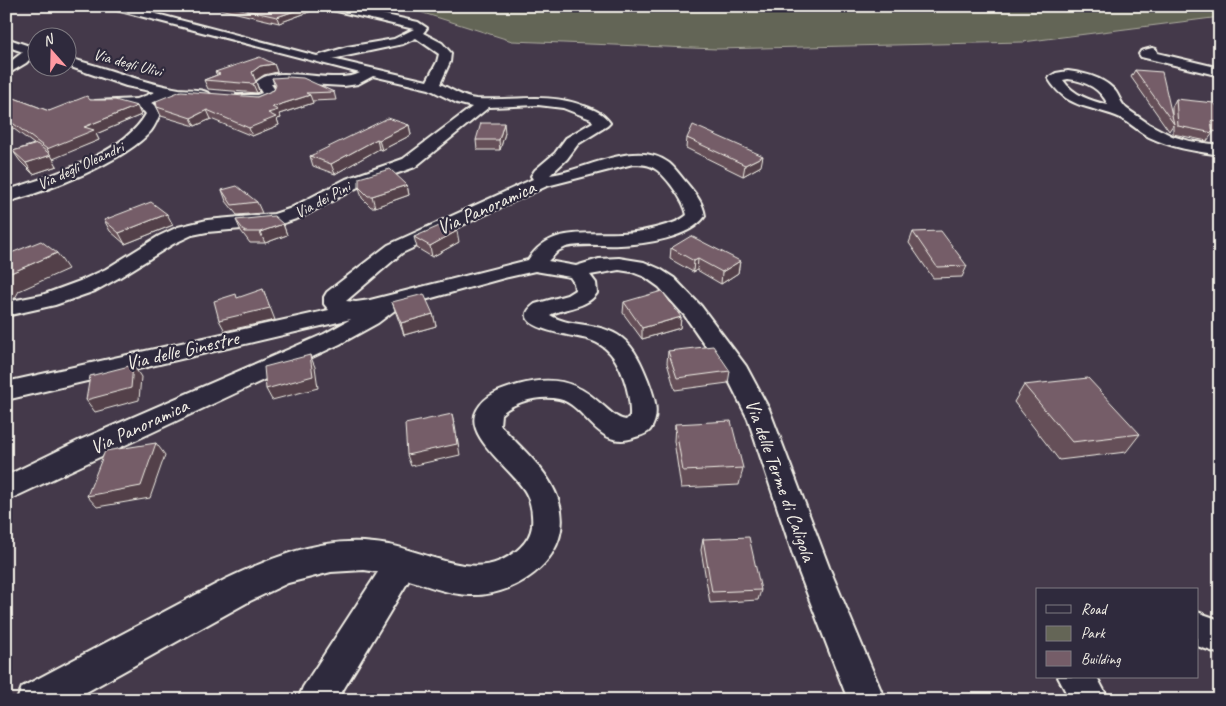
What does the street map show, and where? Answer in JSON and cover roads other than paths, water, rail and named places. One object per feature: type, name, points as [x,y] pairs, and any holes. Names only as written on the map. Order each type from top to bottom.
[{"type":"street","name":"Via Panoramica","points":[[113,6],[318,60],[433,86],[462,100],[484,104],[538,101],[560,102],[596,116],[602,122],[599,126],[572,141],[561,156],[541,174],[540,176],[543,181],[413,240],[389,253],[335,297],[335,304],[339,307],[357,310]]},
{"type":"street","points":[[328,6],[414,24],[419,31],[445,53],[445,60],[435,76],[433,86]]},
{"type":"street","points":[[318,60],[342,52],[400,40],[419,31]]},
{"type":"street","points":[[6,42],[28,50]]},
{"type":"street","points":[[1152,52],[1145,54],[1220,72]]},
{"type":"street","points":[[6,70],[28,56]]},
{"type":"street","name":"Via degli Ulivi","points":[[78,65],[131,83],[180,93]]},
{"type":"street","points":[[100,104],[139,103],[159,96],[180,93],[264,98],[270,93],[262,84],[273,79],[344,82],[357,80],[371,72]]},
{"type":"street","name":"Via degli Oleandri","points":[[7,194],[82,167],[128,142],[142,130],[153,116],[150,108],[139,103]]},
{"type":"street","name":"Via dei Pini","points":[[6,309],[39,302],[85,288],[113,273],[164,240],[187,230],[214,225],[274,220],[300,213],[354,182],[409,163],[484,104]]},
{"type":"street","points":[[1125,114],[1170,141],[1186,146],[1220,150]]},
{"type":"street","points":[[535,265],[540,255],[554,244],[573,240],[627,239],[653,235],[682,227],[693,221],[696,216],[691,201],[667,170],[658,163],[649,160],[620,162],[565,179],[543,181]]},
{"type":"street","name":"Via delle Terme di Caligola","points":[[577,272],[596,265],[612,263],[628,265],[655,274],[669,283],[683,296],[726,355],[747,389],[764,427],[806,550],[866,700]]},
{"type":"street","points":[[35,700],[238,590],[281,570],[311,562],[351,556],[377,558],[402,562],[459,580],[479,581],[497,578],[516,569],[530,559],[539,548],[547,526],[545,503],[527,470],[489,430],[486,424],[488,412],[497,403],[535,391],[564,392],[583,401],[614,428],[630,430],[640,425],[643,412],[638,388],[630,367],[614,344],[602,336],[544,322],[538,315],[543,309],[575,300],[586,292],[586,283],[577,272],[535,265],[501,272],[357,310]]},
{"type":"street","name":"Via Panoramica","points":[[6,489],[90,448],[332,339],[370,318],[391,302]]},
{"type":"street","name":"Via delle Ginestre","points":[[6,391],[357,310]]},
{"type":"street","points":[[316,700],[402,562]]},
{"type":"street","points":[[1198,628],[1220,637]]},
{"type":"street","points":[[1077,678],[1091,700]]}]
